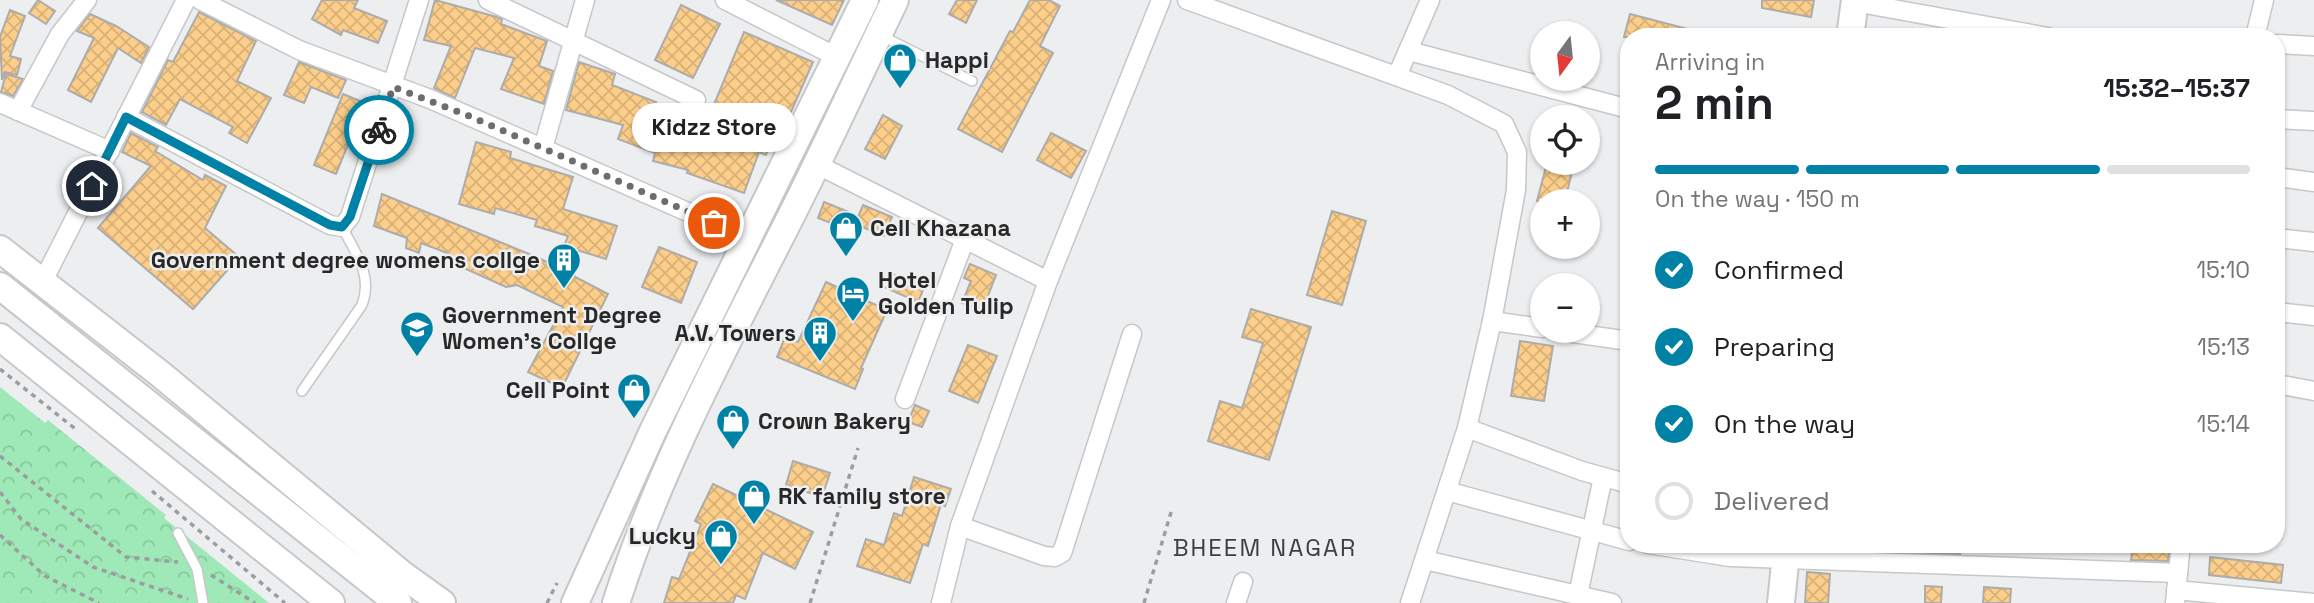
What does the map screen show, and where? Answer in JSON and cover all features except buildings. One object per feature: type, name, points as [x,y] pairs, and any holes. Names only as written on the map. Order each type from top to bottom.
[{"type":"street","points":[[18,111],[60,34],[87,0]]},
{"type":"street","points":[[42,283],[186,0]]},
{"type":"street","points":[[200,0],[299,50],[430,99],[747,238]]},
{"type":"street","points":[[126,117],[330,225],[342,227],[350,217],[419,0]]},
{"type":"street","points":[[488,0],[696,100]]},
{"type":"street","points":[[543,148],[585,0]]},
{"type":"street","points":[[725,0],[837,57]]},
{"type":"street","points":[[575,603],[653,431],[865,0]]},
{"type":"street","points":[[616,603],[629,562],[708,377],[816,164],[895,0]]},
{"type":"street","points":[[941,603],[960,526],[1048,281],[1161,0]]},
{"type":"street","points":[[1187,0],[1477,107],[1504,124],[1512,137],[1517,152],[1517,190],[1492,321],[1467,428],[1410,603]]},
{"type":"street","points":[[1397,76],[1430,0]]},
{"type":"street","points":[[2257,28],[2264,0]]},
{"type":"street","points":[[1851,28],[1855,1],[2000,28]]},
{"type":"street","points":[[2285,44],[2314,46]]},
{"type":"street","points":[[1409,51],[1620,107]]},
{"type":"street","points":[[0,103],[110,151]]},
{"type":"street","points":[[2285,119],[2314,121]]},
{"type":"street","points":[[816,164],[1048,281]]},
{"type":"street","points":[[2285,178],[2314,182]]},
{"type":"street","points":[[905,399],[965,239]]},
{"type":"street","points":[[2285,239],[2314,242]]},
{"type":"street","points":[[0,249],[189,397],[403,575],[442,603]]},
{"type":"street","points":[[0,286],[398,603]]},
{"type":"street","points":[[2285,313],[2314,316]]},
{"type":"street","points":[[1492,321],[1530,326]]},
{"type":"street","points":[[960,526],[1044,556],[1055,557],[1062,553],[1132,334]]},
{"type":"street","points":[[0,337],[331,603]]},
{"type":"street","points":[[1600,337],[1620,340]]},
{"type":"street","points":[[2285,386],[2314,391]]},
{"type":"street","points":[[1467,428],[1620,482]]},
{"type":"street","points":[[1578,595],[1603,477]]},
{"type":"street","points":[[1447,491],[1620,539]]},
{"type":"street","points":[[1705,553],[1730,557],[1774,553]]},
{"type":"street","points":[[1781,603],[1785,553]]},
{"type":"street","points":[[1796,553],[2314,603]]},
{"type":"street","points":[[2176,589],[2180,553]]},
{"type":"street","points":[[1425,560],[1612,603]]},
{"type":"street","points":[[403,575],[463,603]]},
{"type":"street","points":[[559,603],[588,576]]},
{"type":"street","points":[[1236,603],[1243,582]]},
{"type":"lane","points":[[879,34],[972,81]]},
{"type":"lane","points":[[302,391],[362,305],[368,290],[366,274],[342,227]]},
{"type":"lane","points":[[178,533],[197,569],[203,603]]},
{"type":"path","points":[[0,369],[85,436]]},
{"type":"path","points":[[810,603],[858,448]]},
{"type":"path","points":[[0,456],[126,557],[146,561],[168,559],[197,569],[222,581],[254,603]]},
{"type":"path","points":[[148,487],[285,603]]},
{"type":"path","points":[[0,492],[21,519],[93,567],[197,603]]},
{"type":"path","points":[[1144,603],[1172,509]]},
{"type":"path","points":[[0,535],[45,576],[99,603]]},
{"type":"green space","points":[[0,387],[45,423],[48,420],[269,603],[0,603]]},
{"type":"way so far","points":[[379,130],[393,87],[430,99],[714,223]]},
{"type":"place","name":"Happi","points":[[900,90]]},
{"type":"place","name":"Kidzz Store","points":[[714,223]]},
{"type":"place","name":"Cell Khazana","points":[[846,258]]},
{"type":"place","name":"Government degree womens collge","points":[[564,290]]},
{"type":"place","name":"Hotel Golden Tulip","points":[[853,323]]},
{"type":"place","name":"Government Degree Women's Collge","points":[[417,358]]},
{"type":"place","name":"A.V. Towers","points":[[820,363]]},
{"type":"place","name":"Cell Point","points":[[634,420]]},
{"type":"place","name":"Crown Bakery","points":[[733,451]]},
{"type":"place","name":"RK family store","points":[[754,526]]},
{"type":"place","name":"Lucky","points":[[721,566]]},
{"type":"district","name":"BHEEM NAGAR","points":[[1265,548]]},
{"type":"route","points":[[92,186],[126,117],[330,225],[342,227],[350,217],[379,130]]}]
